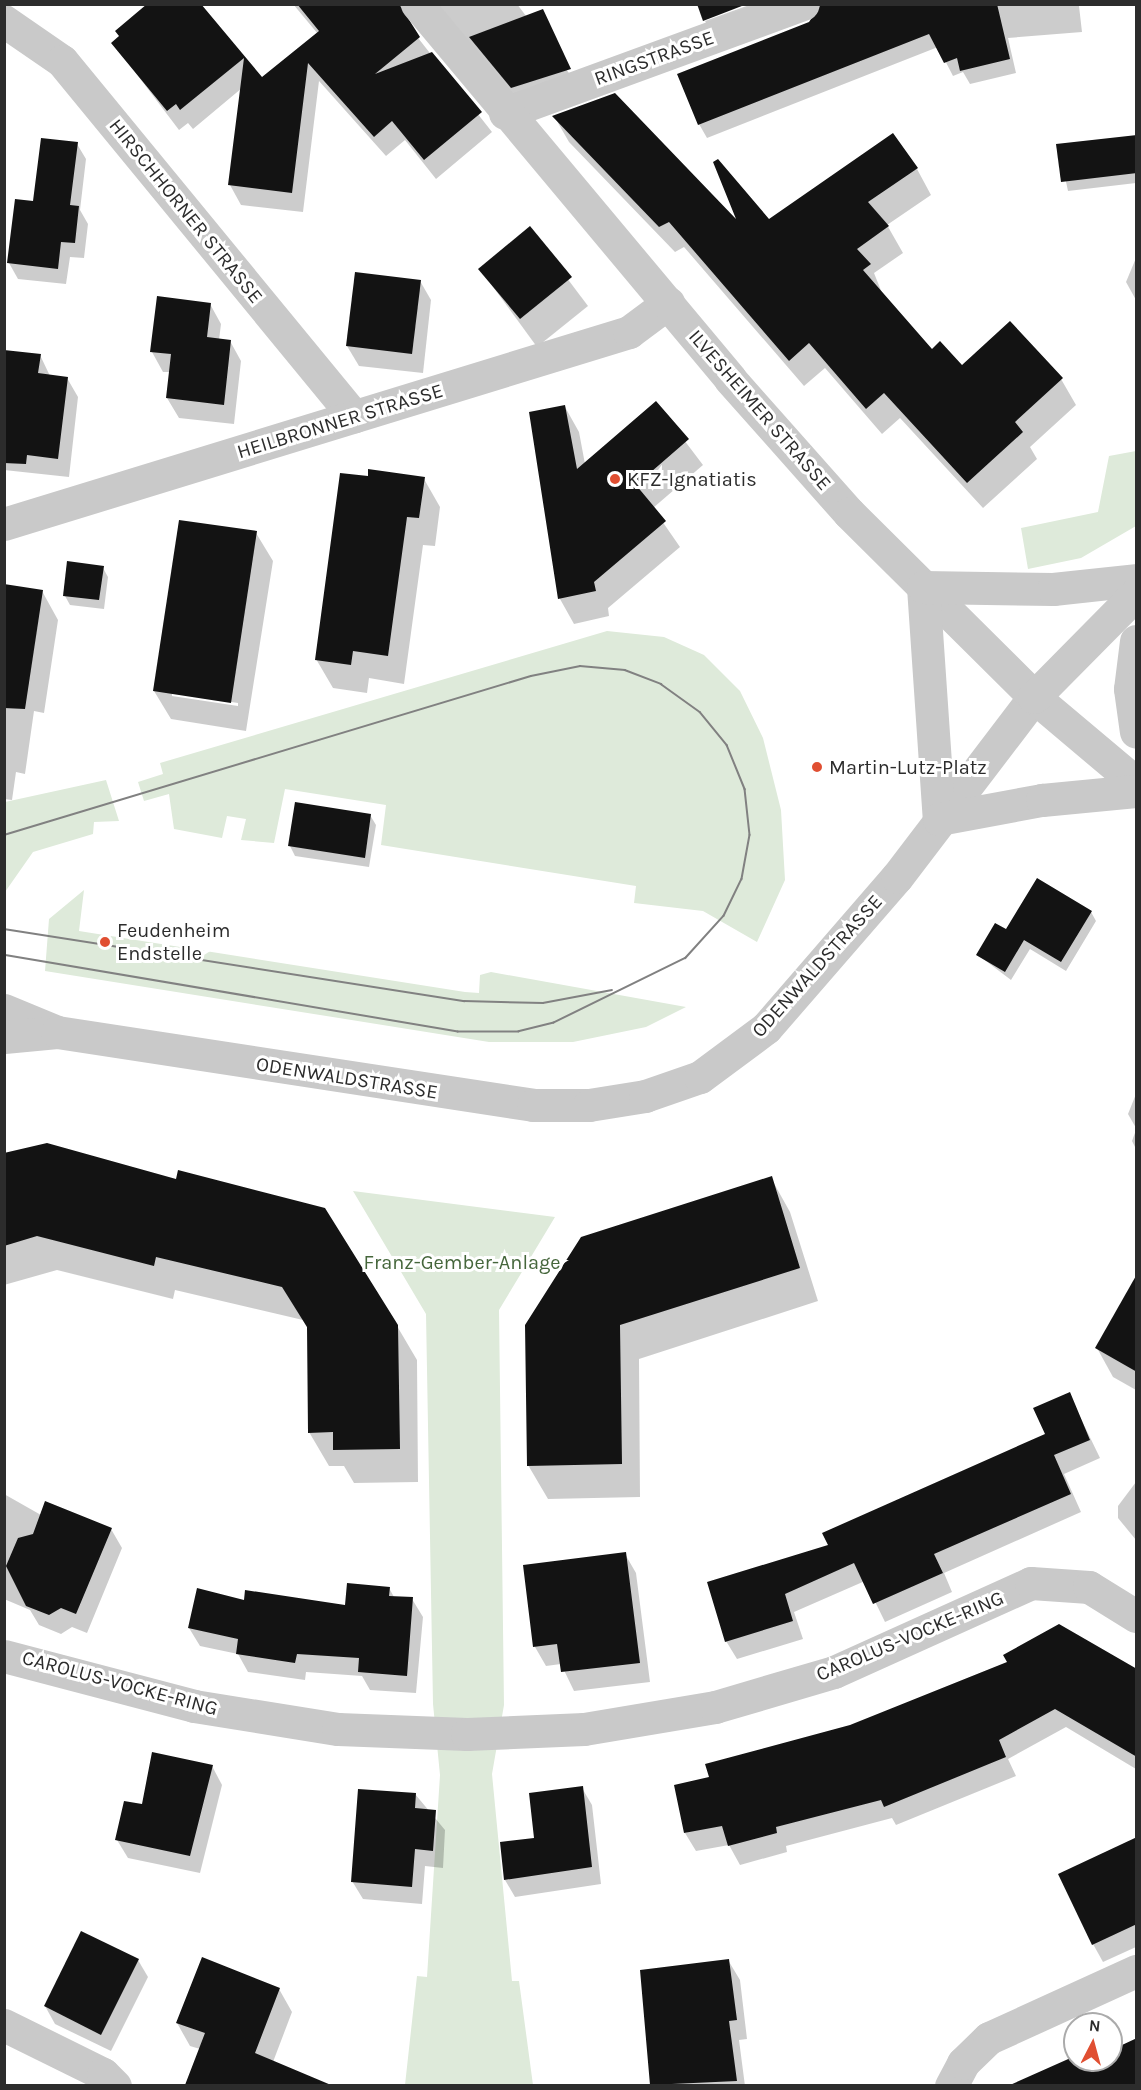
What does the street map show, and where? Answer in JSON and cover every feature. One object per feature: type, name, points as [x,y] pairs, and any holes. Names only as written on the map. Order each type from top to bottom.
[{"type":"street","name":"ILVESHEIMER STRASSE","points":[[417,4],[505,112],[849,513],[1034,697],[1137,783]]},
{"type":"street","name":"RINGSTRASSE","points":[[505,112],[803,4]]},
{"type":"street","name":"HIRSCHHORNER STRASSE","points":[[13,20],[62,61],[354,416]]},
{"type":"street","name":"HEILBRONNER STRASSE","points":[[4,524],[629,332],[668,303]]},
{"type":"street","points":[[1137,580],[1053,589],[923,587],[939,819],[1042,800],[1137,791]]},
{"type":"street","name":"ODENWALDSTRASSE","points":[[4,1010],[57,1032],[533,1105],[589,1106],[645,1096],[700,1077],[766,1028],[939,819],[1034,697],[1137,594]]},
{"type":"street","points":[[1137,640],[1130,689],[1137,732]]},
{"type":"street","name":"ODENWALDSTRASSE","points":[[4,1037],[57,1032]]},
{"type":"street","name":"CAROLUS-VOCKE-RING","points":[[4,1656],[194,1706],[338,1729],[467,1734],[584,1730],[715,1707],[834,1672],[1031,1583],[1089,1587],[1137,1616]]},
{"type":"street","points":[[951,2085],[963,2063],[989,2038],[1137,1971]]},
{"type":"street","points":[[4,2025],[103,2074],[115,2085]]},
{"type":"green space","points":[[1136,451],[1136,526],[1081,558],[1028,569],[1021,528],[1098,512],[1109,456]]},
{"type":"green space","points":[[607,631],[664,637],[704,655],[740,691],[763,738],[781,810],[785,880],[757,942],[703,911],[634,903],[636,886],[381,845],[386,805],[285,789],[274,843],[241,840],[246,819],[227,816],[222,838],[174,829],[169,794],[144,801],[138,782],[163,774],[160,763]]},
{"type":"green space","points":[[106,780],[119,821],[94,822],[93,834],[33,852],[5,892],[5,802]]},
{"type":"green space","points":[[84,890],[79,931],[465,992],[479,993],[480,975],[491,972],[686,1007],[646,1027],[573,1042],[489,1042],[45,971],[49,919]]},
{"type":"green space","name":"Franz-Gember-Anlage","points":[[353,1191],[555,1217],[499,1310],[504,1705],[492,1774],[512,1981],[519,1981],[533,2085],[405,2085],[417,1976],[427,1977],[440,1775],[433,1704],[426,1314]]},
{"type":"building","points":[[147,4],[201,4],[262,77],[319,31],[297,4],[399,4],[420,37],[375,74],[432,52],[482,112],[424,160],[392,121],[374,137],[308,63],[292,193],[228,185],[244,58],[180,110],[176,104],[167,111],[111,43],[119,36],[115,31]]},
{"type":"building","points":[[697,4],[747,4],[703,21]]},
{"type":"building","points":[[821,4],[997,4],[1010,59],[960,71],[957,58],[944,63],[929,34],[698,125],[677,74],[809,22]]},
{"type":"building","points":[[543,9],[571,69],[511,88],[469,37]]},
{"type":"building","points":[[615,93],[736,219],[713,162],[718,159],[769,219],[893,133],[918,168],[868,202],[889,226],[857,249],[871,264],[863,270],[932,349],[940,341],[962,365],[1010,321],[1063,378],[1015,422],[1023,432],[967,483],[884,393],[866,409],[809,343],[789,361],[669,222],[659,227],[552,116]]},
{"type":"building","points":[[1137,135],[1137,173],[1061,182],[1056,144]]},
{"type":"building","points":[[41,138],[78,142],[70,205],[79,206],[75,243],[61,242],[58,269],[7,263],[15,199],[33,201]]},
{"type":"building","points":[[530,226],[572,277],[520,319],[478,269]]},
{"type":"building","points":[[355,272],[421,280],[412,354],[346,346]]},
{"type":"building","points":[[157,296],[211,303],[207,337],[231,340],[224,405],[166,398],[171,354],[150,352]]},
{"type":"building","points":[[4,350],[41,354],[38,373],[68,377],[58,459],[27,455],[26,464],[4,463]]},
{"type":"building","points":[[656,401],[689,439],[636,485],[666,521],[594,582],[596,591],[558,599],[529,412],[565,405],[577,469]]},
{"type":"building","points":[[368,469],[425,477],[419,518],[407,517],[388,656],[353,651],[351,665],[315,660],[340,473],[368,476]]},
{"type":"building","points":[[179,520],[257,531],[231,703],[153,691]]},
{"type":"building","points":[[67,561],[104,566],[99,600],[63,596]]},
{"type":"building","points":[[4,584],[43,590],[25,709],[4,708]]},
{"type":"building","points":[[295,802],[371,814],[365,858],[288,846]]},
{"type":"building","points":[[1037,878],[1092,911],[1061,962],[1024,940],[1005,972],[976,955],[995,923],[1006,929]]},
{"type":"building","points":[[47,1143],[176,1179],[178,1170],[325,1208],[398,1325],[400,1449],[333,1450],[333,1432],[308,1433],[307,1327],[282,1287],[156,1257],[154,1266],[37,1236],[4,1246],[4,1153]]},
{"type":"building","points":[[772,1176],[800,1268],[620,1325],[622,1464],[527,1466],[525,1325],[581,1237]]},
{"type":"building","points":[[1137,1274],[1137,1372],[1095,1348]]},
{"type":"building","points":[[1070,1392],[1090,1440],[1054,1455],[1071,1494],[934,1554],[943,1573],[873,1604],[854,1563],[785,1594],[793,1621],[725,1642],[707,1582],[828,1545],[822,1533],[1045,1434],[1033,1408]]},
{"type":"building","points":[[45,1501],[112,1528],[76,1614],[61,1608],[49,1615],[26,1606],[6,1566],[18,1538],[33,1534]]},
{"type":"building","points":[[626,1552],[640,1663],[561,1672],[557,1644],[533,1647],[523,1565]]},
{"type":"building","points":[[347,1583],[390,1587],[389,1596],[413,1597],[407,1676],[358,1672],[359,1658],[297,1654],[295,1663],[236,1654],[238,1639],[188,1628],[197,1588],[244,1600],[245,1590],[345,1605]]},
{"type":"building","points":[[1059,1624],[1137,1669],[1137,1757],[1055,1709],[999,1740],[1006,1757],[884,1807],[881,1800],[776,1827],[777,1833],[728,1846],[722,1826],[684,1833],[674,1785],[709,1777],[705,1764],[850,1725],[1007,1662],[1003,1655]]},
{"type":"building","points":[[152,1752],[213,1765],[190,1856],[115,1840],[124,1801],[142,1804]]},
{"type":"building","points":[[583,1786],[592,1867],[504,1880],[500,1842],[534,1838],[529,1793]]},
{"type":"building","points":[[358,1789],[416,1793],[415,1808],[436,1810],[433,1851],[415,1849],[412,1887],[351,1882]]},
{"type":"building","points":[[1137,1837],[1137,1924],[1092,1945],[1058,1874]]},
{"type":"building","points":[[81,1931],[139,1959],[101,2035],[44,2006]]},
{"type":"building","points":[[202,1957],[280,1988],[255,2053],[331,2085],[185,2085],[205,2033],[176,2023]]},
{"type":"building","points":[[729,1959],[737,2020],[729,2021],[737,2081],[650,2085],[640,1970]]},
{"type":"building","points":[[1137,2038],[1137,2085],[1010,2085],[1063,2061],[1063,2072],[1123,2072],[1123,2045]]},
{"type":"tram line","points":[[4,835],[531,676],[580,666],[625,670],[661,684],[700,712],[727,745],[745,789],[750,835],[742,879],[724,916],[686,958],[554,1023],[519,1032],[458,1032],[4,955]]},
{"type":"tram line","points":[[4,929],[464,1001],[543,1003],[612,990]]},
{"type":"place","name":"KFZ-Ignatiatis","points":[[615,479]]},
{"type":"place","name":"Martin-Lutz-Platz","points":[[817,767]]},
{"type":"place","name":"Feudenheim Endstelle","points":[[105,942]]}]
